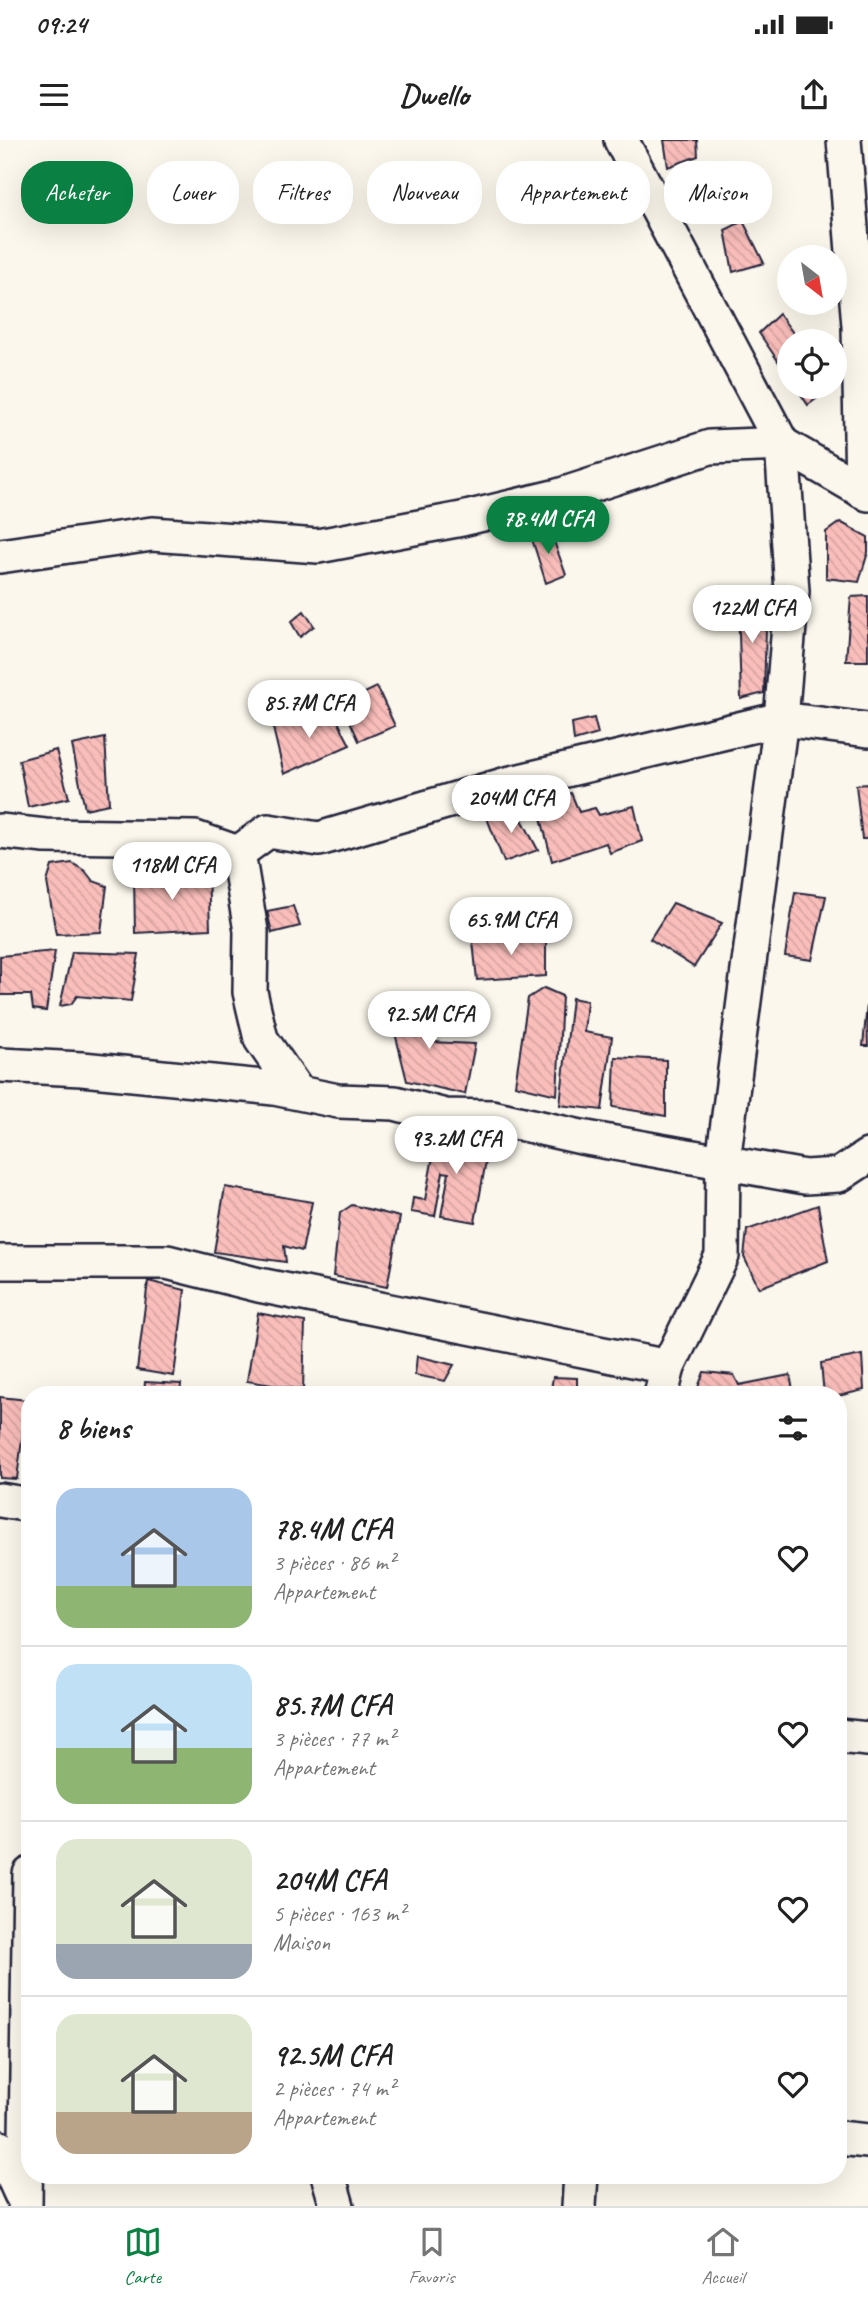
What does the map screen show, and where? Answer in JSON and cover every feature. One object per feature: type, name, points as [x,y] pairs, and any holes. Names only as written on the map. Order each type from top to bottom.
[{"type":"street","points":[[0,1262],[167,1262],[664,1381],[722,1256],[723,1161],[781,719],[792,591],[782,444],[621,140]]},
{"type":"street","points":[[844,140],[859,326],[865,493]]},
{"type":"street","points":[[0,556],[152,534],[318,546],[462,519],[558,496],[710,447],[782,444],[865,493]]},
{"type":"street","points":[[238,853],[268,831],[319,839],[507,784],[781,719],[868,730]]},
{"type":"street","points":[[0,831],[45,836],[195,838],[238,853]]},
{"type":"street","points":[[238,853],[251,931],[250,992],[261,1039],[297,1091]]},
{"type":"street","points":[[0,1065],[82,1069],[297,1091],[338,1101],[395,1103],[446,1116],[492,1117],[581,1137],[805,1177],[839,1175],[868,1156]]},
{"type":"street","points":[[0,1500],[21,1504]]},
{"type":"street","points":[[847,1737],[868,1739]]},
{"type":"street","points":[[847,2139],[868,2141]]},
{"type":"street","points":[[0,2148],[26,2205]]},
{"type":"street","points":[[26,2184],[26,2205]]},
{"type":"street","points":[[331,2184],[337,2206]]},
{"type":"street","points":[[579,2206],[580,2184]]},
{"type":"building","points":[[664,140],[697,140],[698,156],[684,161],[667,161]]},
{"type":"building","points":[[737,224],[744,224],[764,263],[733,272],[725,230]]},
{"type":"building","points":[[778,315],[790,329],[777,329],[777,359],[759,333]]},
{"type":"building","points":[[804,399],[816,399],[808,405]]},
{"type":"building","points":[[840,522],[868,537],[868,552],[859,582],[826,578],[826,532]]},
{"type":"building","points":[[550,530],[566,575],[546,583],[531,536]]},
{"type":"building","points":[[767,596],[764,693],[741,699],[738,601]]},
{"type":"building","points":[[868,596],[868,661],[846,661],[851,597]]},
{"type":"building","points":[[304,611],[314,626],[300,637],[291,622]]},
{"type":"building","points":[[377,687],[395,726],[359,741],[342,704]]},
{"type":"building","points":[[331,708],[350,745],[284,774],[273,728]]},
{"type":"building","points":[[594,718],[598,734],[574,741],[572,723]]},
{"type":"building","points":[[105,738],[109,804],[85,809],[72,745]]},
{"type":"building","points":[[56,750],[69,798],[28,807],[19,760]]},
{"type":"building","points":[[868,784],[868,839],[862,839],[856,785]]},
{"type":"building","points":[[571,793],[579,812],[595,808],[599,815],[634,806],[642,841],[610,853],[606,843],[552,861],[537,802]]},
{"type":"building","points":[[516,808],[538,850],[504,862],[487,818]]},
{"type":"building","points":[[72,863],[85,871],[93,881],[107,886],[101,932],[56,934],[47,882],[52,866]]},
{"type":"building","points":[[208,871],[210,929],[135,933],[134,875]]},
{"type":"building","points":[[795,892],[826,896],[812,960],[785,956]]},
{"type":"building","points":[[673,903],[722,923],[694,967],[650,939]]},
{"type":"building","points":[[293,906],[300,926],[272,933],[267,911]]},
{"type":"building","points":[[532,933],[546,940],[546,976],[477,980],[473,941]]},
{"type":"building","points":[[55,951],[46,1011],[33,1009],[31,995],[0,995],[0,956]]},
{"type":"building","points":[[72,952],[139,954],[131,1001],[77,996],[71,1004],[60,1006]]},
{"type":"building","points":[[544,988],[562,996],[557,1095],[515,1085],[528,998]]},
{"type":"building","points":[[423,998],[431,1042],[475,1044],[465,1094],[407,1081],[388,1005]]},
{"type":"building","points":[[572,998],[587,1001],[584,1032],[612,1037],[602,1110],[560,1105]]},
{"type":"building","points":[[867,1004],[868,1046],[863,1046]]},
{"type":"building","points":[[615,1057],[666,1060],[666,1116],[613,1107]]},
{"type":"building","points":[[438,1129],[490,1138],[475,1222],[441,1216],[449,1173],[443,1172],[435,1216],[411,1212],[413,1198],[425,1200]]},
{"type":"building","points":[[225,1187],[312,1202],[302,1251],[284,1246],[286,1262],[214,1252]]},
{"type":"building","points":[[352,1205],[400,1217],[387,1287],[333,1276],[340,1213]]},
{"type":"building","points":[[818,1205],[828,1261],[759,1288],[744,1257],[747,1230]]},
{"type":"building","points":[[148,1281],[185,1290],[174,1376],[137,1370]]},
{"type":"building","points":[[258,1313],[305,1322],[303,1386],[278,1386],[247,1381]]},
{"type":"building","points":[[862,1355],[864,1390],[847,1394],[847,1386],[823,1386],[821,1363]]},
{"type":"building","points":[[417,1356],[454,1365],[445,1381],[415,1375]]},
{"type":"building","points":[[704,1372],[734,1375],[739,1385],[790,1375],[792,1386],[699,1386]]},
{"type":"building","points":[[553,1377],[577,1378],[577,1386],[552,1386]]},
{"type":"building","points":[[145,1382],[181,1384],[181,1386],[145,1386]]},
{"type":"building","points":[[0,1397],[21,1399],[21,1447],[17,1479],[0,1478]]}]
